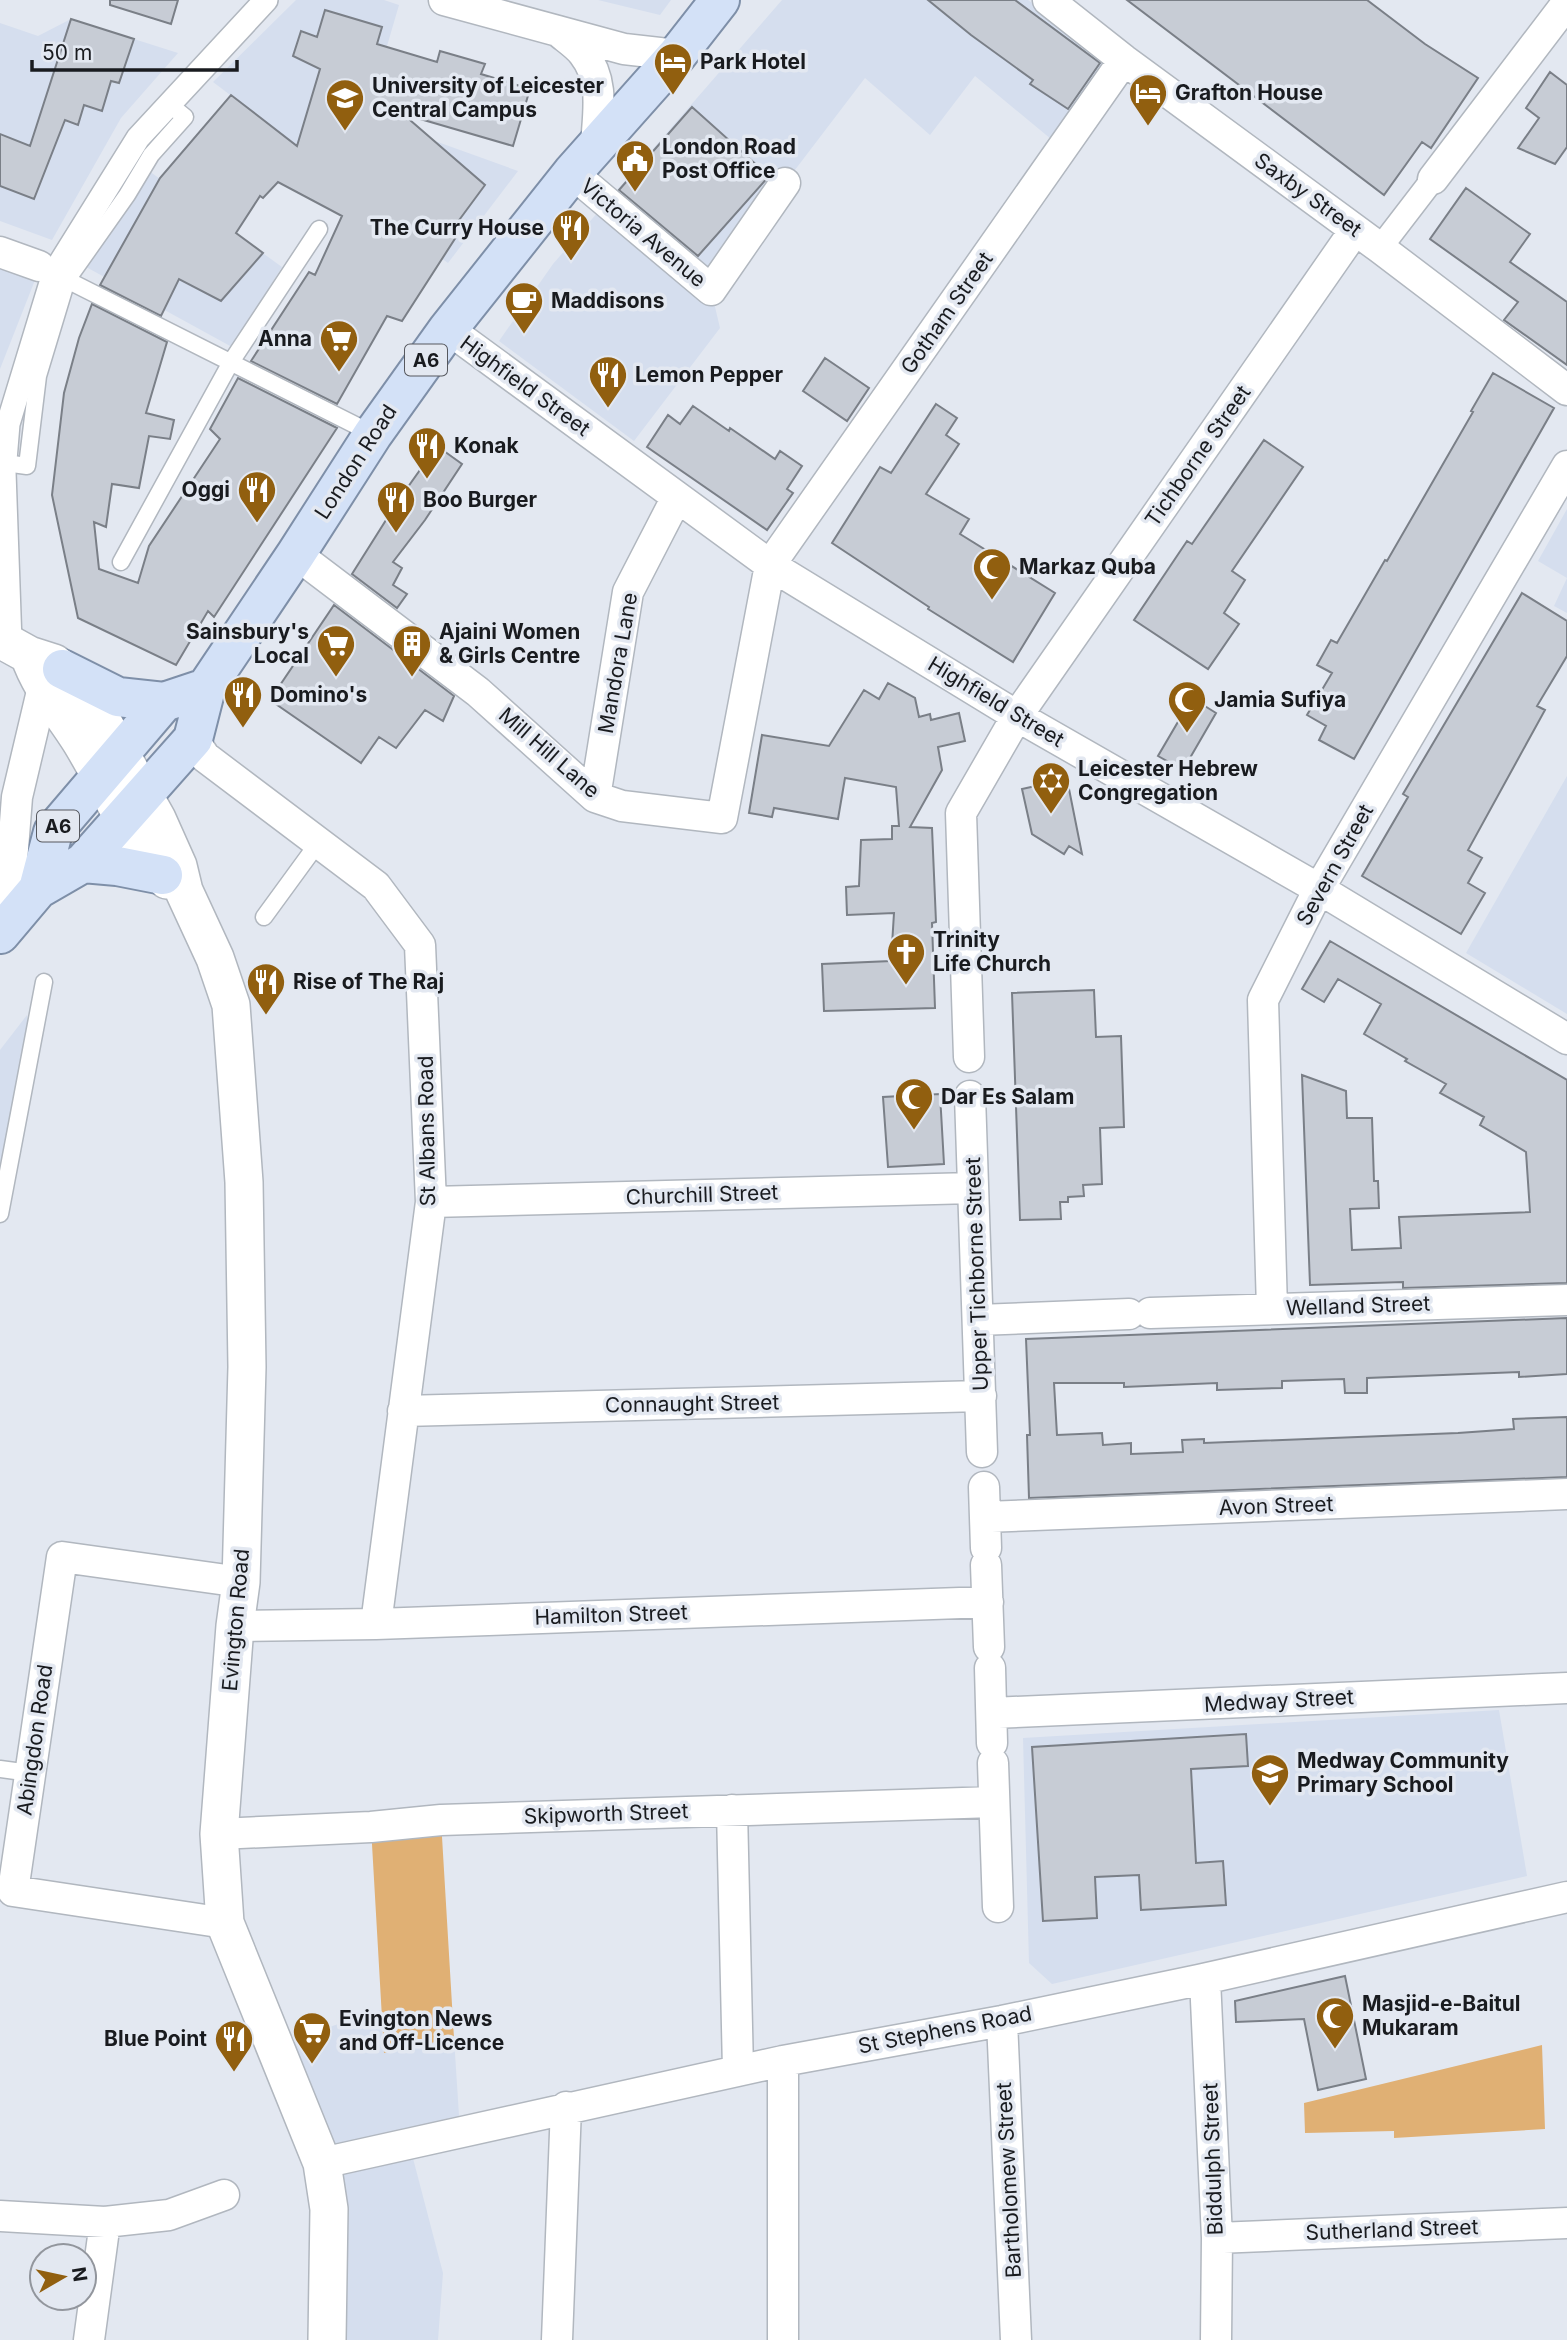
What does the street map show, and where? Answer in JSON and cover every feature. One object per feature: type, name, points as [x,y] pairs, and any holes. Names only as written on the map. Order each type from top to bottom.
[{"type":"main road","name":"London Road","points":[[3,930],[38,889],[83,863],[193,739],[205,688],[373,434],[448,330],[572,173],[677,55],[720,0]]},
{"type":"main road","points":[[29,658],[118,697],[164,702],[205,688]]},
{"type":"main road","name":"London Road","points":[[38,889],[53,832],[164,702]]},
{"type":"main road","points":[[83,863],[117,866],[173,883]]},
{"type":"street","points":[[3,930],[8,795],[29,658],[3,471],[8,424],[54,273],[138,138],[267,0]]},
{"type":"street","points":[[444,0],[624,49],[677,55]]},
{"type":"street","name":"Saxby Street","points":[[1048,0],[1124,60],[1380,248],[1567,390]]},
{"type":"street","points":[[1380,248],[1433,178],[1557,38],[1567,3]]},
{"type":"street","points":[[557,30],[583,53],[598,80],[600,93],[596,145]]},
{"type":"street","name":"Gotham Street","points":[[770,565],[1124,60]]},
{"type":"street","name":"Victoria Avenue","points":[[572,173],[711,290],[785,183]]},
{"type":"street","name":"Tichborne Street","points":[[1017,716],[1355,230]]},
{"type":"street","points":[[0,252],[38,266]]},
{"type":"street","name":"Highfield Street","points":[[448,330],[770,565],[1017,716],[1319,889],[1567,1039]]},
{"type":"street","name":"Severn Street","points":[[1272,1309],[1265,1120],[1264,1000],[1319,889],[1567,467]]},
{"type":"street","name":"Mandora Lane","points":[[595,797],[628,592],[677,497]]},
{"type":"street","name":"Mill Hill Lane","points":[[296,554],[478,692],[595,797],[622,806],[722,818],[770,565]]},
{"type":"street","name":"Evington Road","points":[[29,658],[85,695],[111,764],[225,982],[232,1005],[244,1182],[247,1367],[241,1582],[235,1626],[219,1834],[225,1923],[322,2162],[329,2209],[327,2340]]},
{"type":"street","points":[[969,1057],[961,813],[1017,716]]},
{"type":"street","name":"St Albans Road","points":[[193,739],[205,757],[376,886],[420,945],[431,1202],[376,1624]]},
{"type":"street","name":"Upper Tichborne Street","points":[[970,1096],[982,1452]]},
{"type":"street","name":"Churchill Street","points":[[431,1202],[974,1188]]},
{"type":"street","name":"Welland Street","points":[[978,1320],[1567,1300]]},
{"type":"street","name":"Connaught Street","points":[[403,1411],[981,1396]]},
{"type":"street","points":[[984,1487],[998,1907]]},
{"type":"street","name":"Avon Street","points":[[985,1517],[1567,1494]]},
{"type":"street","name":"Abingdon Road","points":[[225,1923],[6,1893],[30,1773],[62,1556],[241,1582]]},
{"type":"street","name":"Hamilton Street","points":[[235,1626],[376,1624],[988,1602]]},
{"type":"street","name":"Medway Street","points":[[992,1713],[1567,1688]]},
{"type":"street","name":"Skipworth Street","points":[[219,1834],[371,1827],[441,1820],[994,1802]]},
{"type":"street","points":[[732,1810],[738,2070]]},
{"type":"street","name":"St Stephens Road","points":[[322,2162],[783,2060],[1002,2021],[1205,1979],[1567,1897]]},
{"type":"street","name":"Biddulph Street","points":[[1205,1979],[1217,2238],[1216,2340]]},
{"type":"street","name":"Bartholomew Street","points":[[1002,2021],[1016,2340]]},
{"type":"street","points":[[783,2060],[783,2340]]},
{"type":"street","points":[[557,2340],[566,2107]]},
{"type":"street","points":[[0,2216],[105,2221],[169,2215],[224,2195]]},
{"type":"street","points":[[89,2340],[105,2221]]},
{"type":"street","name":"Sutherland Street","points":[[1217,2238],[1567,2223]]},
{"type":"lane","points":[[3,471],[27,466],[38,376],[67,280],[127,195],[150,155],[185,117],[169,104]]},
{"type":"lane","points":[[121,562],[231,362],[319,229]]},
{"type":"lane","points":[[67,280],[373,434]]},
{"type":"lane","points":[[264,917],[318,843]]},
{"type":"lane","points":[[0,1214],[44,982]]},
{"type":"lane","points":[[0,1769],[30,1773]]},
{"type":"shaded area","name":"University of Leicester Central Campus","points":[[296,0],[384,0],[399,5],[368,111],[371,118],[518,171],[448,263],[431,251],[377,235],[305,196],[321,160],[298,146],[213,82]]},
{"type":"shaded area","points":[[598,0],[671,0],[660,15]]},
{"type":"shaded area","points":[[782,0],[1028,0],[1110,62],[1051,139],[975,76],[930,135],[865,78],[785,183],[711,290],[720,328],[634,441],[499,341],[553,264]]},
{"type":"shaded area","points":[[71,19],[178,53],[121,118],[52,240],[0,221],[0,23],[38,36]]},
{"type":"shaded area","points":[[138,163],[282,267],[232,347],[77,262]]},
{"type":"shaded area","points":[[0,267],[35,280],[0,369]]},
{"type":"shaded area","points":[[1567,509],[1567,578],[1538,561]]},
{"type":"shaded area","points":[[1567,578],[1567,613],[1554,606]]},
{"type":"shaded area","points":[[1567,776],[1567,1014],[1466,953]]},
{"type":"shaded area","points":[[27,1015],[29,1044],[0,1164],[0,1050]]},
{"type":"shaded area","name":"Medway Community Primary School","points":[[1499,1710],[1527,1876],[1052,1984],[1029,1963],[1023,1738]]},
{"type":"shaded area","points":[[441,1820],[454,2038],[384,2053],[371,1827]]},
{"type":"shaded area","points":[[380,2010],[384,2052],[454,2038],[460,2131],[409,2143],[443,2273],[438,2340],[327,2340],[330,2256],[276,2045]]},
{"type":"shaded area","points":[[1542,2045],[1545,2129],[1394,2138],[1394,2131],[1305,2133],[1304,2103]]},
{"type":"building","points":[[110,0],[178,0],[171,24],[110,5]]},
{"type":"building","points":[[928,0],[1015,0],[1100,63],[1068,109],[1030,84],[1033,80]]},
{"type":"building","points":[[1127,0],[1367,0],[1425,44],[1478,78],[1431,148],[1422,142],[1384,195]]},
{"type":"building","points":[[325,10],[382,27],[377,44],[437,62],[440,51],[485,64],[481,74],[530,89],[513,146],[403,114],[485,185],[454,227],[458,234],[402,321],[387,316],[337,404],[251,361],[309,272],[315,275],[342,216],[278,182],[263,198],[260,196],[236,233],[263,253],[221,301],[179,279],[161,316],[100,285],[160,178],[231,95],[297,146],[320,69],[293,56],[301,31],[317,37]]},
{"type":"building","points":[[71,19],[134,39],[119,83],[111,81],[102,111],[84,105],[78,125],[65,120],[34,199],[0,186],[0,134],[30,146]]},
{"type":"building","points":[[1550,72],[1567,85],[1567,147],[1555,164],[1518,148],[1539,118],[1526,108]]},
{"type":"building","points":[[692,107],[769,176],[698,256],[619,190]]},
{"type":"building","points":[[1466,188],[1530,234],[1510,262],[1567,302],[1567,365],[1504,320],[1518,302],[1430,239]]},
{"type":"building","points":[[92,304],[167,342],[146,413],[174,420],[170,439],[149,436],[139,488],[112,484],[106,527],[94,522],[99,569],[138,583],[149,546],[220,439],[210,429],[238,378],[337,428],[214,617],[208,611],[176,665],[78,618],[52,495],[64,393],[79,338]]},
{"type":"building","points":[[825,358],[869,388],[847,421],[803,391]]},
{"type":"building","points":[[1493,373],[1554,408],[1354,759],[1319,740],[1326,726],[1307,715],[1332,673],[1317,665],[1331,640],[1337,643],[1385,560],[1387,561]]},
{"type":"building","points":[[936,404],[957,418],[946,435],[959,444],[926,494],[969,519],[960,534],[1055,593],[1013,662],[928,609],[929,607],[832,543],[880,467],[891,473]]},
{"type":"building","points":[[693,406],[775,459],[780,451],[802,466],[787,489],[793,493],[767,530],[647,447],[668,415],[680,424]]},
{"type":"building","points":[[1264,440],[1303,467],[1232,571],[1245,580],[1224,613],[1239,624],[1208,669],[1134,620],[1187,541],[1192,544]]},
{"type":"building","points":[[437,446],[462,464],[393,562],[402,568],[393,585],[407,594],[397,608],[352,574]]},
{"type":"building","points":[[1522,593],[1567,621],[1567,656],[1537,706],[1545,710],[1468,850],[1482,858],[1468,883],[1485,893],[1461,934],[1362,876],[1408,797],[1403,794]]},
{"type":"building","points":[[334,605],[454,696],[443,721],[425,710],[396,748],[379,737],[361,763],[270,700]]},
{"type":"building","points":[[888,683],[915,698],[919,717],[930,714],[931,720],[959,713],[965,741],[938,747],[942,770],[910,827],[932,828],[936,922],[932,923],[935,1008],[824,1011],[822,964],[891,961],[894,913],[847,915],[846,887],[859,886],[861,840],[892,839],[892,826],[899,826],[896,787],[845,778],[838,819],[774,808],[772,817],[749,813],[762,735],[829,746],[864,690],[879,699]]},
{"type":"building","name":"Jamia Sufiya","points":[[1192,698],[1216,713],[1183,770],[1158,756]]},
{"type":"building","name":"Leicester Hebrew Congregation","points":[[1067,779],[1082,854],[1069,846],[1064,854],[1032,834],[1022,789]]},
{"type":"building","points":[[1330,941],[1567,1080],[1567,1283],[1403,1288],[1403,1282],[1310,1285],[1302,1075],[1346,1091],[1347,1118],[1372,1118],[1374,1181],[1378,1181],[1379,1208],[1350,1209],[1352,1250],[1401,1248],[1399,1217],[1530,1212],[1526,1152],[1480,1125],[1484,1117],[1440,1093],[1446,1084],[1364,1034],[1381,1004],[1338,979],[1324,1002],[1302,989]]},
{"type":"building","points":[[1094,990],[1096,1037],[1121,1036],[1124,1127],[1100,1128],[1102,1184],[1083,1185],[1084,1196],[1068,1197],[1068,1202],[1060,1202],[1061,1219],[1020,1220],[1012,993]]},
{"type":"building","name":"Dar Es Salam","points":[[940,1094],[944,1164],[888,1167],[883,1097]]},
{"type":"building","points":[[1567,1318],[1567,1374],[1519,1377],[1519,1372],[1367,1378],[1367,1393],[1345,1393],[1344,1379],[1282,1381],[1282,1388],[1217,1390],[1217,1383],[1124,1387],[1124,1383],[1054,1383],[1057,1435],[1102,1433],[1103,1445],[1131,1443],[1131,1454],[1183,1452],[1182,1440],[1204,1439],[1204,1443],[1458,1433],[1514,1429],[1513,1419],[1567,1417],[1567,1477],[1029,1498],[1027,1435],[1030,1435],[1026,1339]]},
{"type":"building","points":[[1246,1734],[1248,1766],[1191,1769],[1196,1863],[1223,1861],[1226,1905],[1141,1910],[1139,1875],[1095,1877],[1097,1918],[1043,1921],[1032,1747]]},
{"type":"building","name":"Masjid-e-Baitul Mukaram","points":[[1345,1976],[1366,2079],[1318,2090],[1304,2019],[1236,2022],[1235,2001]]},
{"type":"place","name":"Park Hotel","points":[[673,96]]},
{"type":"place","name":"Grafton House","points":[[1148,127]]},
{"type":"place","name":"University of Leicester Central Campus","points":[[345,132]]},
{"type":"place","name":"London Road Post Office","points":[[635,193]]},
{"type":"place","name":"The Curry House","points":[[571,262]]},
{"type":"place","name":"Maddisons","points":[[524,335]]},
{"type":"place","name":"Anna","points":[[339,373]]},
{"type":"place","name":"Lemon Pepper","points":[[608,409]]},
{"type":"place","name":"Konak","points":[[427,480]]},
{"type":"place","name":"Oggi","points":[[257,524]]},
{"type":"place","name":"Boo Burger","points":[[396,534]]},
{"type":"place","name":"Markaz Quba","points":[[992,601]]},
{"type":"place","name":"Sainsbury's Local","points":[[336,678]]},
{"type":"place","name":"Ajaini Women & Girls Centre","points":[[412,678]]},
{"type":"place","name":"Domino's","points":[[243,729]]},
{"type":"place","name":"Jamia Sufiya","points":[[1187,734]]},
{"type":"place","name":"Leicester Hebrew Congregation","points":[[1051,815]]},
{"type":"place","name":"Trinity Life Church","points":[[906,986]]},
{"type":"place","name":"Rise of The Raj","points":[[266,1016]]},
{"type":"place","name":"Dar Es Salam","points":[[914,1131]]},
{"type":"place","name":"Medway Community Primary School","points":[[1270,1807]]},
{"type":"place","name":"Masjid-e-Baitul Mukaram","points":[[1335,2050]]},
{"type":"place","name":"Evington News and Off-Licence","points":[[312,2065]]},
{"type":"place","name":"Blue Point","points":[[234,2073]]}]
